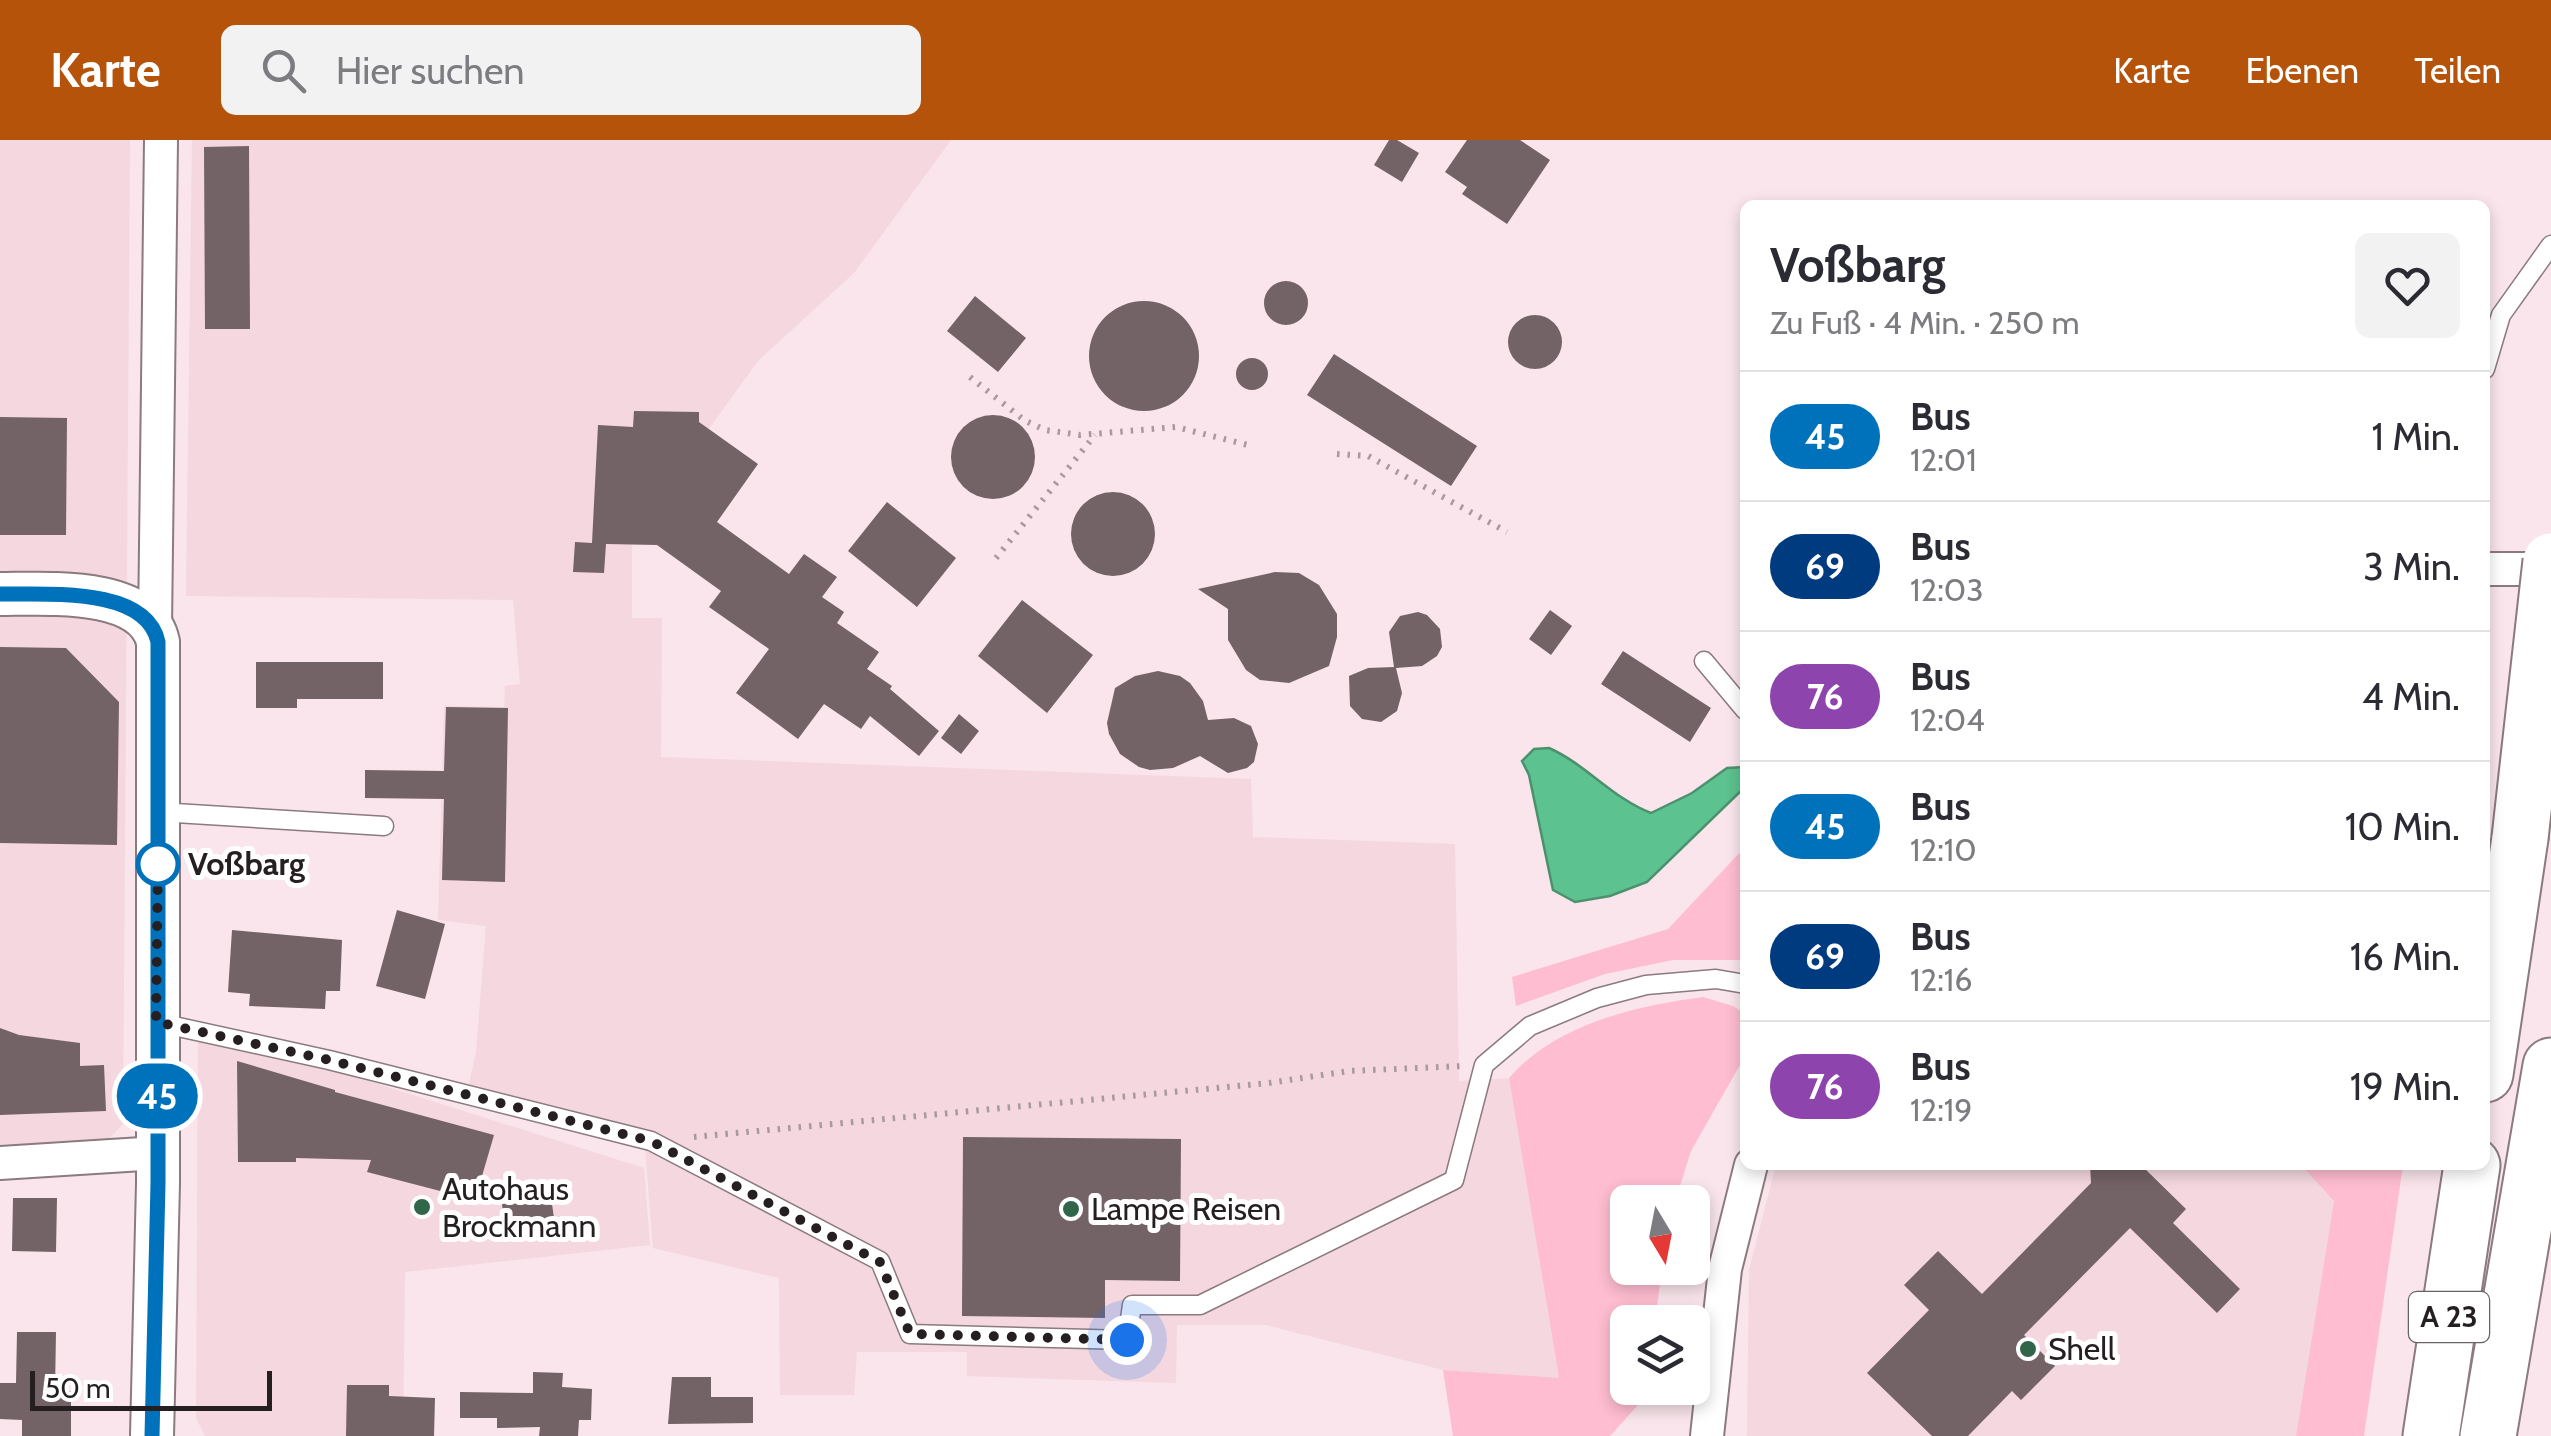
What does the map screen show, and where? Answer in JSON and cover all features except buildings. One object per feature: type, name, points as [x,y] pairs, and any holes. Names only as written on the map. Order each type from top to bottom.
[{"type":"highway","points":[[2490,1040],[2520,838],[2551,560]]},
{"type":"highway","name":"A 23","points":[[2488,1436],[2551,1066]]},
{"type":"highway","name":"A 23","points":[[2431,1436],[2471,1170]]},
{"type":"street","points":[[152,1436],[158,1154],[158,657],[154,627],[161,140]]},
{"type":"street","points":[[2490,569],[2551,569]]},
{"type":"street","points":[[0,594],[104,600],[137,610],[154,627]]},
{"type":"street","points":[[0,1163],[158,1154]]},
{"type":"street","points":[[1707,1436],[1725,1269],[1750,1170]]},
{"type":"lane","points":[[2490,353],[2501,315],[2551,245]]},
{"type":"lane","points":[[1704,661],[1740,704]]},
{"type":"lane","points":[[158,812],[384,826]]},
{"type":"lane","points":[[156,1022],[329,1060],[651,1141],[880,1262],[910,1334],[1127,1340],[1132,1305],[1200,1305],[1454,1180],[1484,1065],[1530,1026],[1597,998],[1678,980],[1740,983]]},
{"type":"path","points":[[970,377],[1024,420],[1045,430],[1080,435],[1176,427],[1248,445]]},
{"type":"path","points":[[996,558],[1096,434]]},
{"type":"path","points":[[1337,454],[1368,456],[1507,532]]},
{"type":"path","points":[[651,1141],[1269,1083],[1349,1072],[1484,1065]]},
{"type":"shaded area","points":[[0,140],[130,140],[123,1124],[104,1144],[0,1150]]},
{"type":"shaded area","points":[[192,140],[951,140],[854,273],[758,361],[632,535],[632,618],[662,618],[661,757],[1251,779],[1253,837],[1455,844],[1459,1081],[1509,1078],[1559,1379],[1443,1370],[1266,1325],[1177,1325],[1176,1383],[967,1376],[967,1352],[857,1352],[854,1395],[780,1395],[779,1278],[653,1248],[645,1148],[467,1093],[476,1052],[486,926],[438,920],[444,706],[504,707],[505,686],[520,684],[513,600],[186,596]]},
{"type":"shaded area","points":[[1549,748],[1651,813],[1692,793],[1727,768],[1740,767],[1740,792],[1647,882],[1610,896],[1575,902],[1553,890],[1529,775],[1522,761],[1534,749]]},
{"type":"shaded area","points":[[1740,852],[1740,960],[1673,960],[1605,974],[1516,1006],[1512,977],[1668,929]]},
{"type":"shaded area","points":[[1703,997],[1740,1011],[1740,1065],[1691,1151],[1680,1185],[1610,1185],[1610,1285],[1660,1285],[1657,1305],[1610,1305],[1610,1405],[1638,1405],[1610,1436],[1453,1436],[1443,1370],[1559,1378],[1509,1078],[1550,1044],[1624,1012]]},
{"type":"shaded area","name":"Autohaus Brockmann","points":[[198,1027],[644,1168],[650,1245],[405,1272],[403,1436],[205,1436],[196,1418]]},
{"type":"shaded area","name":"Shell","points":[[1775,1170],[2306,1170],[2334,1201],[2296,1436],[1747,1436],[1749,1270]]},
{"type":"shaded area","points":[[2306,1170],[2402,1170],[2364,1436],[2296,1436],[2334,1201]]},
{"type":"bus line","name":"45","points":[[0,594],[73,596],[119,604],[148,619],[158,642],[158,1183],[152,1436]]},
{"type":"place","name":"Voßbarg","points":[[158,864]]},
{"type":"place","name":"Autohaus Brockmann","points":[[422,1207]]},
{"type":"place","name":"Lampe Reisen","points":[[1071,1209]]},
{"type":"place","name":"Shell","points":[[2028,1349]]},
{"type":"route","points":[[158,864],[158,859],[156,1022],[329,1060],[651,1141],[880,1262],[910,1334],[1127,1340]]}]
